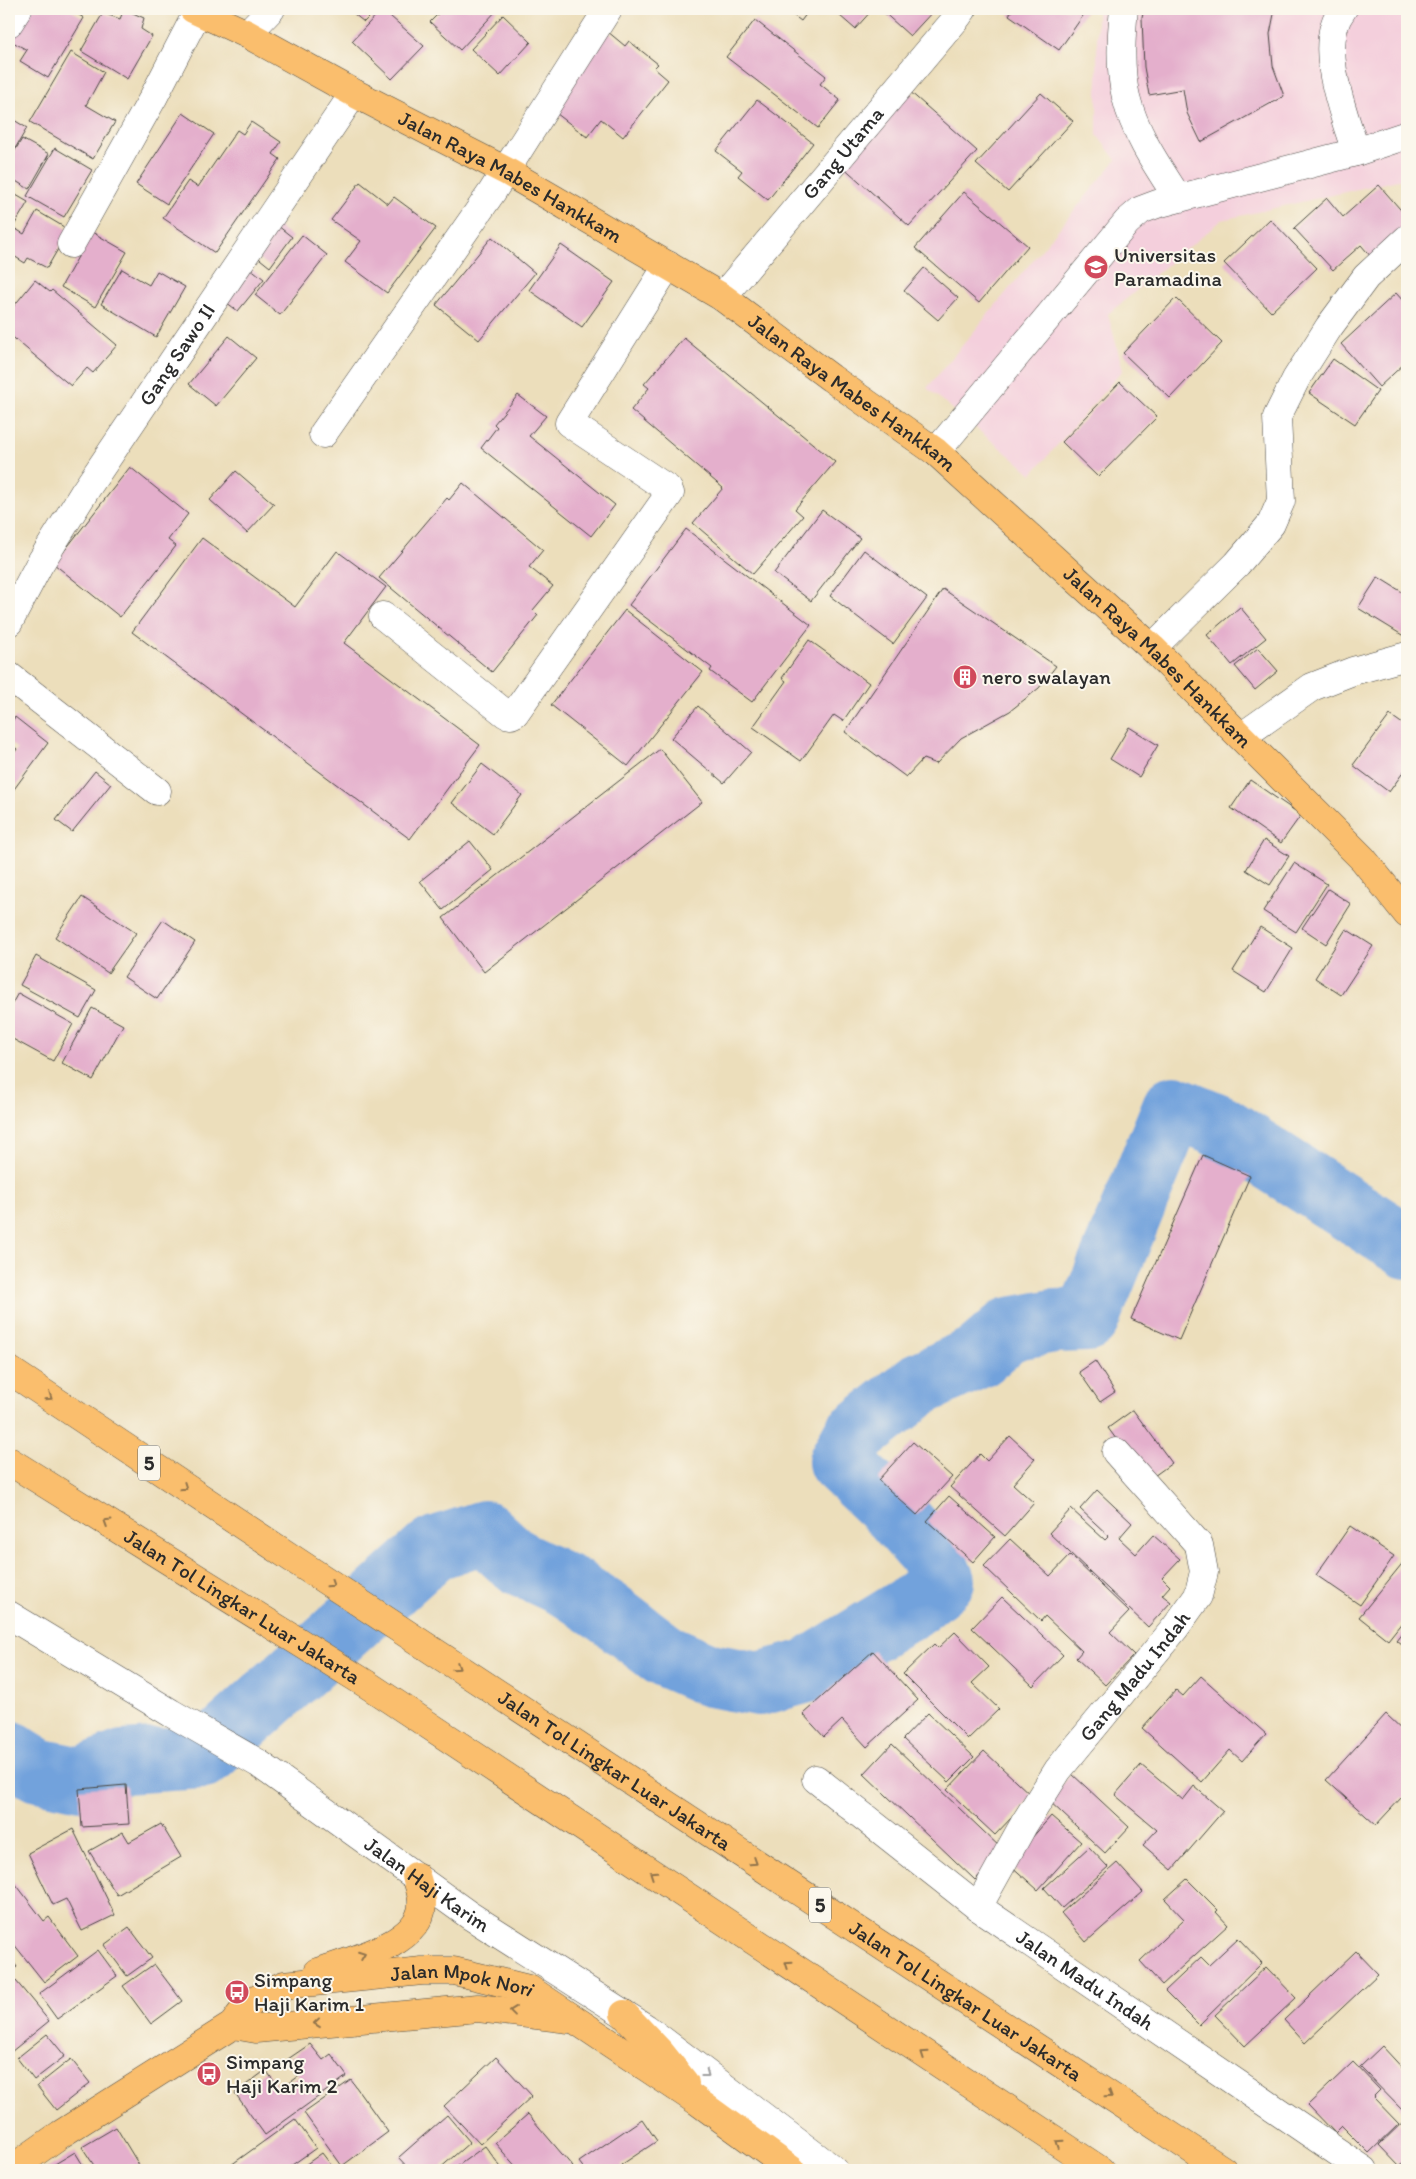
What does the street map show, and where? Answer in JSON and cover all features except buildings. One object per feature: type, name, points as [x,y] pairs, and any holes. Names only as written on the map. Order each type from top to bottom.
[{"type":"main road","name":"Jalan Raya Mabes Hankkam","points":[[195,10],[247,34],[354,93],[506,170],[722,297],[831,378],[936,452],[1152,648],[1363,859],[1407,914]]},
{"type":"main road","name":"Jalan Tol Lingkar Luar Jakarta","points":[[9,1370],[290,1557],[1223,2170]]},
{"type":"main road","name":"Jalan Tol Lingkar Luar Jakarta","points":[[9,1461],[368,1685],[1100,2170]]},
{"type":"main road","points":[[284,1985],[395,1943],[416,1922],[422,1908],[422,1895],[416,1876]]},
{"type":"main road","name":"Jalan Mpok Nori","points":[[10,2170],[61,2134],[233,2025],[246,2006],[284,1985],[422,1971],[454,1970],[529,1989],[579,2020],[697,2101],[792,2170]]},
{"type":"main road","name":"Jalan Mpok Nori","points":[[233,2025],[256,2029],[478,2008],[579,2020]]},
{"type":"main road","points":[[624,2014],[661,2053],[697,2101]]},
{"type":"street","points":[[9,23],[18,9]]},
{"type":"street","points":[[247,34],[272,9]]},
{"type":"street","points":[[323,434],[506,170],[608,9]]},
{"type":"street","name":"Gang Utama","points":[[722,297],[955,20],[962,9]]},
{"type":"street","points":[[1124,9],[1121,43],[1125,96],[1133,119],[1152,157],[1178,198]]},
{"type":"street","points":[[1343,9],[1338,14],[1332,37],[1332,66],[1343,112],[1356,152]]},
{"type":"street","points":[[70,244],[153,98],[195,10]]},
{"type":"street","name":"Gang Sawo II","points":[[9,622],[39,565],[85,491],[354,93]]},
{"type":"street","points":[[936,452],[1127,222],[1141,210],[1178,198],[1356,152],[1407,135]]},
{"type":"street","points":[[1152,648],[1237,564],[1271,524],[1281,501],[1277,417],[1296,379],[1329,327],[1366,277],[1407,239]]},
{"type":"street","points":[[383,616],[506,714],[511,715],[515,713],[670,494],[668,489],[569,423],[668,265]]},
{"type":"street","points":[[1241,737],[1312,686],[1353,670],[1407,656]]},
{"type":"street","points":[[9,676],[158,791]]},
{"type":"street","name":"Gang Madu Indah","points":[[978,1907],[1024,1824],[1058,1770],[1175,1628],[1198,1596],[1204,1572],[1199,1545],[1116,1452]]},
{"type":"street","name":"Jalan Haji Karim","points":[[9,1615],[258,1763],[469,1915],[646,2028],[834,2170]]},
{"type":"street","name":"Jalan Madu Indah","points":[[816,1779],[978,1907],[1364,2170]]},
{"type":"shaded area","name":"Universitas Paramadina","points":[[1097,9],[1407,9],[1407,178],[1222,220],[1108,314],[1123,370],[1032,474],[927,388],[1116,160],[1097,135]]},
{"type":"waterway","points":[[9,1752],[38,1770],[81,1779],[123,1762],[203,1757],[433,1549],[484,1532],[518,1563],[571,1588],[609,1613],[664,1655],[710,1675],[759,1684],[807,1671],[914,1605],[943,1581],[932,1556],[895,1514],[840,1462],[854,1436],[918,1385],[979,1356],[1010,1329],[1054,1321],[1087,1320],[1174,1107],[1218,1125],[1407,1247]]},
{"type":"place","name":"Universitas Paramadina","points":[[1096,267]]},
{"type":"place","name":"nero swalayan","points":[[965,677]]},
{"type":"place","name":"Simpang Haji Karim 1","points":[[237,1992]]},
{"type":"place","name":"Simpang Haji Karim 2","points":[[209,2074]]}]
